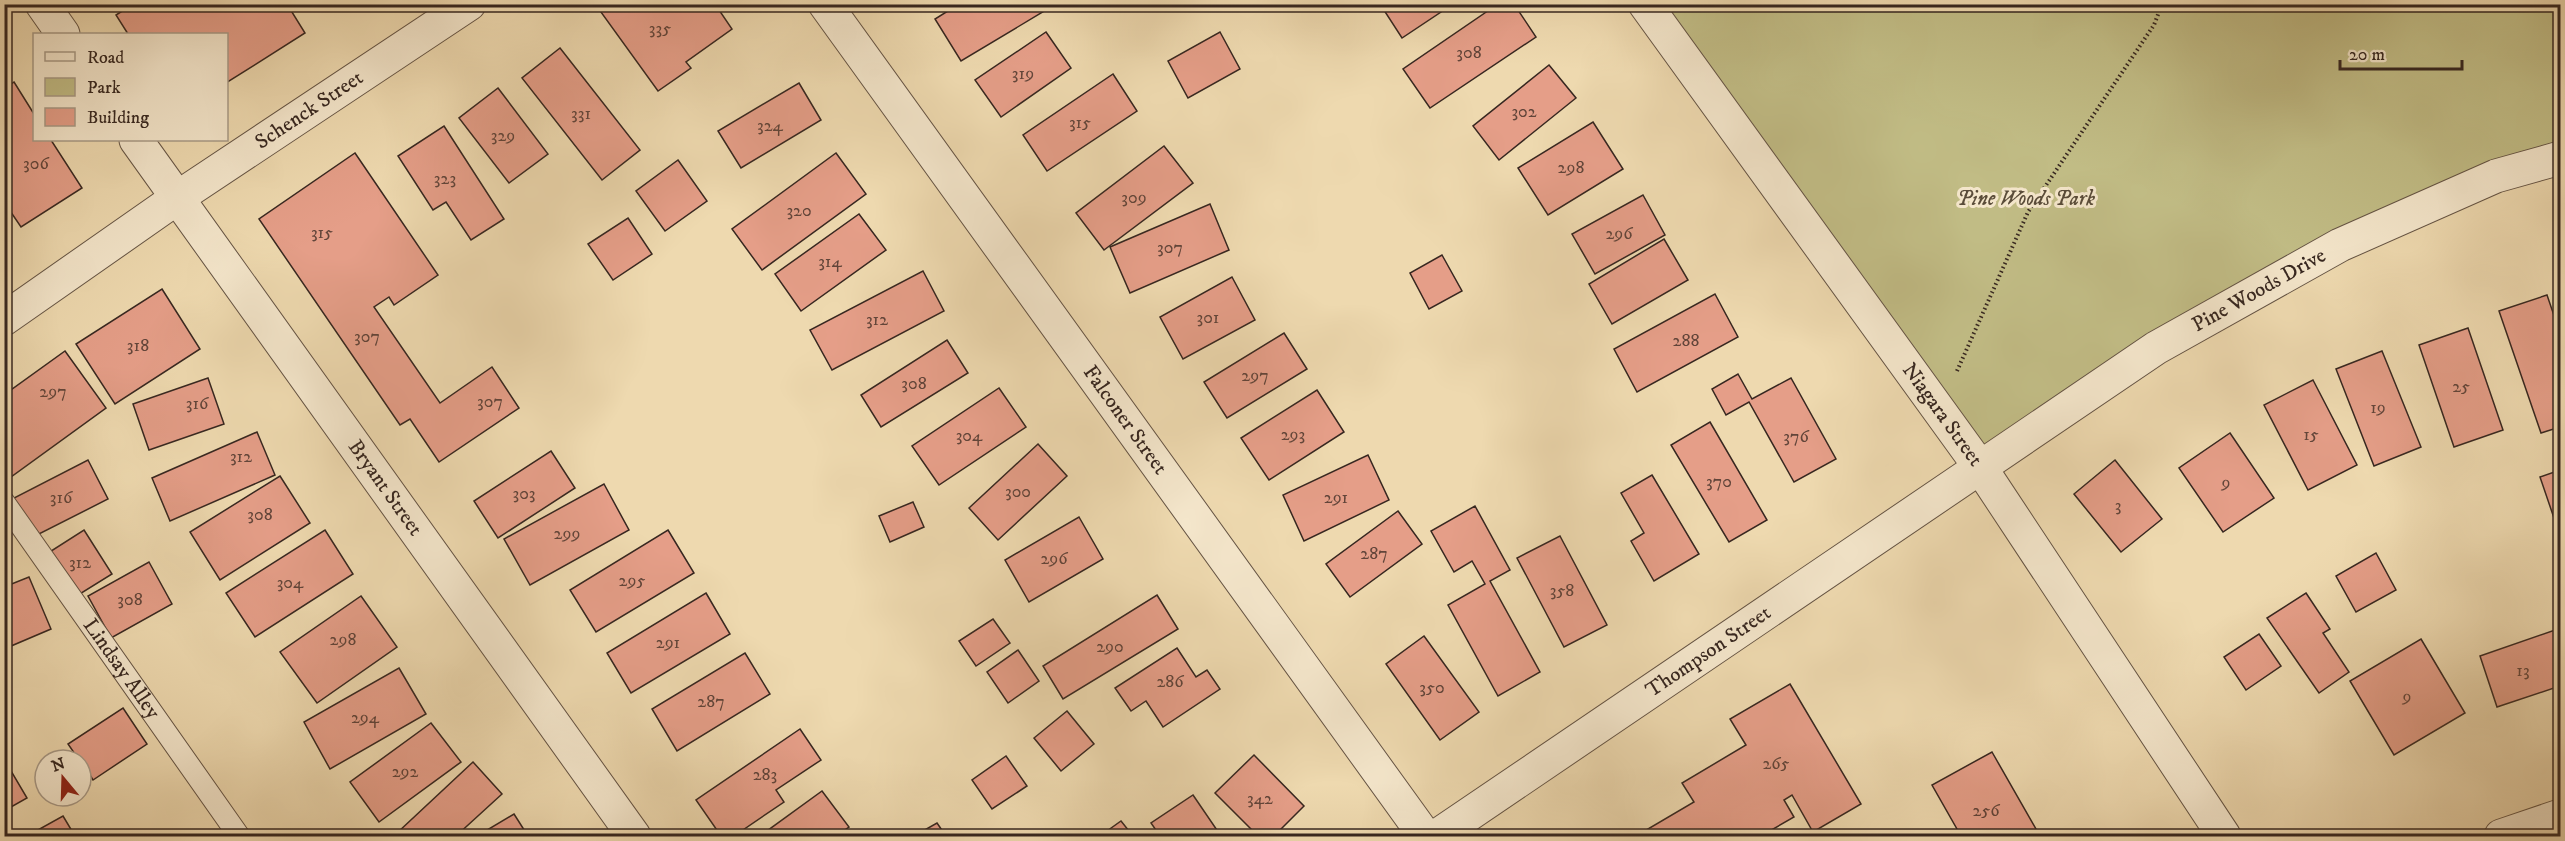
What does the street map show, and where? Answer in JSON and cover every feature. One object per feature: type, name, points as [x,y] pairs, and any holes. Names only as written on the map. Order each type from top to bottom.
[{"type":"street","points":[[42,4],[62,33]]},
{"type":"street","name":"Schenck Street","points":[[4,319],[177,198],[469,4]]},
{"type":"street","name":"Falconer Street","points":[[825,4],[1425,837]]},
{"type":"street","name":"Niagara Street","points":[[1645,4],[1980,467],[2224,837]]},
{"type":"street","name":"Bryant Street","points":[[137,141],[634,837]]},
{"type":"street","name":"Pine Woods Drive","points":[[1980,467],[2156,348],[2340,245],[2496,176],[2560,158]]},
{"type":"street","name":"Thompson Street","points":[[1437,837],[1980,467]]},
{"type":"street","points":[[2501,837],[2560,816]]},
{"type":"lane","name":"Lindsay Alley","points":[[4,502],[239,837]]},
{"type":"path","points":[[1939,412],[2028,212],[2154,25],[2162,4]]},
{"type":"green space","name":"Pine Woods Park","points":[[1645,5],[2560,5],[2560,158],[2340,245],[1980,467]]},
{"type":"building","points":[[133,4],[287,4],[305,33],[228,82],[228,33],[127,33],[116,15]]},
{"type":"building","points":[[603,4],[715,4],[732,29],[686,62],[691,68],[658,91],[598,8]]},
{"type":"building","points":[[959,4],[1056,4],[961,61],[935,19]]},
{"type":"building","points":[[1380,4],[1453,4],[1402,38]]},
{"type":"building","points":[[1498,4],[1514,4],[1536,37],[1430,108],[1403,69]]},
{"type":"building","points":[[1046,32],[1071,68],[1001,117],[975,80]]},
{"type":"building","points":[[1220,32],[1240,69],[1188,98],[1168,61]]},
{"type":"building","points":[[560,48],[640,150],[602,180],[522,78]]},
{"type":"building","points":[[1549,65],[1576,98],[1499,160],[1473,126]]},
{"type":"building","points":[[1113,74],[1137,111],[1047,171],[1023,135]]},
{"type":"building","points":[[14,82],[33,112],[33,141],[52,141],[82,188],[21,227],[4,202],[4,89]]},
{"type":"building","points":[[799,83],[821,120],[741,168],[718,131]]},
{"type":"building","points":[[498,88],[548,154],[509,183],[459,118]]},
{"type":"building","points":[[1593,122],[1623,169],[1548,215],[1518,168]]},
{"type":"building","points":[[444,126],[504,219],[471,240],[446,202],[433,210],[398,156]]},
{"type":"building","points":[[1164,146],[1193,183],[1104,250],[1076,213]]},
{"type":"building","points":[[355,153],[438,275],[394,305],[389,297],[374,307],[440,403],[492,367],[519,408],[439,462],[410,419],[400,425],[259,219]]},
{"type":"building","points":[[836,153],[866,194],[762,270],[732,229]]},
{"type":"building","points":[[678,160],[707,201],[665,231],[636,191]]},
{"type":"building","points":[[1643,195],[1665,235],[1595,274],[1572,234]]},
{"type":"building","points":[[1210,204],[1229,250],[1130,293],[1110,247]]},
{"type":"building","points":[[859,214],[886,250],[801,311],[775,274]]},
{"type":"building","points":[[628,218],[652,254],[613,280],[588,244]]},
{"type":"building","points":[[1664,239],[1688,280],[1612,324],[1589,284]]},
{"type":"building","points":[[1442,255],[1462,291],[1429,309],[1410,273]]},
{"type":"building","points":[[923,271],[944,311],[832,370],[810,330]]},
{"type":"building","points":[[1232,277],[1255,320],[1183,359],[1160,317]]},
{"type":"building","points":[[162,289],[200,349],[115,404],[76,344]]},
{"type":"building","points":[[1715,294],[1738,337],[1637,392],[1614,349]]},
{"type":"building","points":[[2547,295],[2560,333],[2560,427],[2541,433],[2499,311]]},
{"type":"building","points":[[2468,328],[2503,430],[2454,447],[2419,345]]},
{"type":"building","points":[[1284,333],[1307,369],[1227,418],[1204,382]]},
{"type":"building","points":[[947,340],[968,373],[881,427],[861,395]]},
{"type":"building","points":[[65,351],[106,408],[4,482],[4,395]]},
{"type":"building","points":[[2382,351],[2421,447],[2374,466],[2336,369]]},
{"type":"building","points":[[1738,374],[1752,399],[1791,378],[1836,459],[1794,482],[1749,402],[1726,415],[1712,389]]},
{"type":"building","points":[[208,378],[224,424],[149,450],[133,404]]},
{"type":"building","points":[[2313,380],[2357,465],[2308,490],[2264,405]]},
{"type":"building","points":[[999,388],[1026,427],[939,485],[912,446]]},
{"type":"building","points":[[1317,390],[1344,432],[1269,480],[1241,438]]},
{"type":"building","points":[[1710,422],[1767,520],[1729,542],[1671,445]]},
{"type":"building","points":[[257,432],[275,475],[170,521],[152,478]]},
{"type":"building","points":[[2230,433],[2274,498],[2223,532],[2179,468]]},
{"type":"building","points":[[1038,444],[1067,476],[998,540],[969,508]]},
{"type":"building","points":[[551,451],[575,488],[498,538],[474,501]]},
{"type":"building","points":[[1368,455],[1389,500],[1304,541],[1283,495]]},
{"type":"building","points":[[88,460],[108,499],[33,537],[14,498]]},
{"type":"building","points":[[2115,460],[2162,519],[2121,552],[2074,494]]},
{"type":"building","points":[[2560,470],[2560,519],[2555,521],[2540,477]]},
{"type":"building","points":[[1652,475],[1699,554],[1654,581],[1631,541],[1644,533],[1621,493]]},
{"type":"building","points":[[280,476],[310,523],[220,580],[190,532]]},
{"type":"building","points":[[604,484],[629,530],[530,585],[504,539]]},
{"type":"building","points":[[913,502],[924,527],[890,542],[879,516]]},
{"type":"building","points":[[1475,506],[1510,570],[1490,581],[1540,672],[1498,696],[1448,605],[1485,584],[1472,561],[1454,572],[1431,531]]},
{"type":"building","points":[[1398,511],[1422,544],[1350,597],[1326,564]]},
{"type":"building","points":[[1079,517],[1103,559],[1029,602],[1005,560]]},
{"type":"building","points":[[84,530],[112,574],[75,597],[48,553]]},
{"type":"building","points":[[325,530],[353,574],[255,637],[226,593]]},
{"type":"building","points":[[668,530],[694,573],[596,632],[570,590]]},
{"type":"building","points":[[1560,536],[1607,625],[1564,647],[1517,558]]},
{"type":"building","points":[[2376,553],[2396,590],[2356,612],[2336,576]]},
{"type":"building","points":[[149,562],[172,604],[111,638],[88,596]]},
{"type":"building","points":[[29,577],[51,629],[4,649],[4,587]]},
{"type":"building","points":[[706,593],[730,634],[631,693],[607,653]]},
{"type":"building","points":[[2306,593],[2330,629],[2323,633],[2349,672],[2319,693],[2267,618]]},
{"type":"building","points":[[1157,595],[1178,629],[1063,699],[1043,666]]},
{"type":"building","points":[[361,596],[397,647],[317,703],[280,652]]},
{"type":"building","points":[[993,619],[1010,643],[976,666],[959,641]]},
{"type":"building","points":[[2558,629],[2560,686],[2497,707],[2480,656]]},
{"type":"building","points":[[2259,634],[2281,666],[2246,690],[2224,657]]},
{"type":"building","points":[[1424,636],[1479,712],[1440,740],[1386,664]]},
{"type":"building","points":[[2421,639],[2465,713],[2394,755],[2350,681]]},
{"type":"building","points":[[1177,648],[1196,677],[1207,670],[1220,689],[1163,727],[1146,701],[1131,711],[1115,688]]},
{"type":"building","points":[[1018,650],[1039,681],[1008,703],[987,672]]},
{"type":"building","points":[[745,653],[770,694],[677,751],[652,709]]},
{"type":"building","points":[[399,668],[426,714],[330,769],[304,722]]},
{"type":"building","points":[[1790,684],[1861,804],[1813,832],[1792,795],[1784,800],[1794,817],[1761,836],[1636,836],[1694,802],[1682,783],[1746,745],[1730,719]]},
{"type":"building","points":[[123,708],[147,744],[93,780],[93,748],[71,748],[68,744]]},
{"type":"building","points":[[1067,711],[1094,744],[1061,771],[1034,738]]},
{"type":"building","points":[[431,723],[461,762],[379,822],[350,782]]},
{"type":"building","points":[[800,729],[821,760],[776,790],[784,802],[734,836],[721,836],[696,800]]},
{"type":"building","points":[[1992,752],[2040,836],[1961,836],[1932,785]]},
{"type":"building","points":[[1254,755],[1304,806],[1274,836],[1258,836],[1215,793]]},
{"type":"building","points":[[1006,756],[1027,786],[992,809],[972,780]]},
{"type":"building","points":[[4,759],[27,798],[4,811]]},
{"type":"building","points":[[473,762],[502,794],[456,836],[400,836],[397,833]]},
{"type":"building","points":[[822,791],[849,827],[836,836],[760,836]]},
{"type":"building","points":[[1193,795],[1221,836],[1160,836],[1151,823]]},
{"type":"building","points":[[514,814],[528,836],[477,836]]},
{"type":"building","points":[[63,816],[75,836],[27,836]]},
{"type":"building","points":[[1121,821],[1133,836],[1100,836]]},
{"type":"building","points":[[937,823],[946,836],[914,836]]}]
